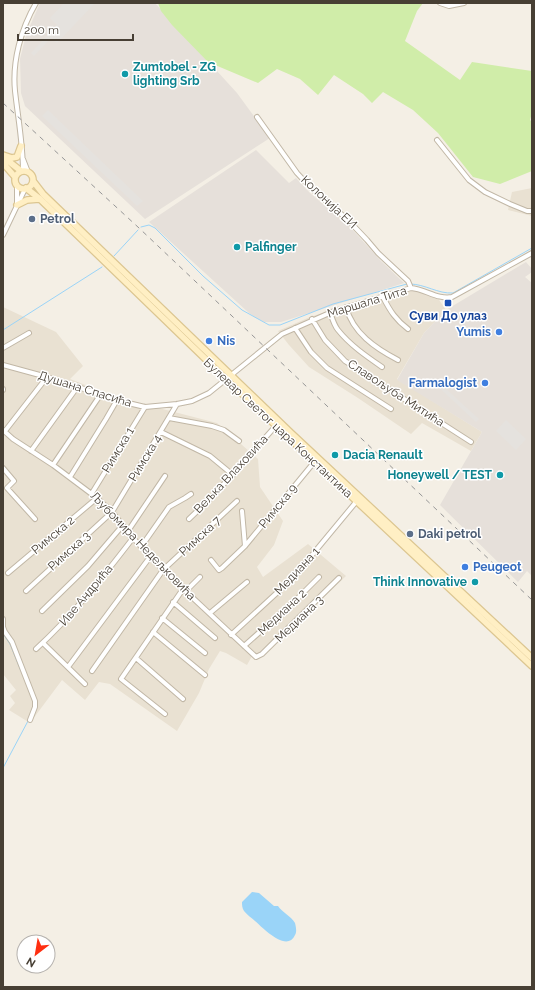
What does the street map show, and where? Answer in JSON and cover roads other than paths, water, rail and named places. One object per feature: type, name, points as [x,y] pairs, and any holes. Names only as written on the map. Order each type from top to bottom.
[{"type":"main road","points":[[3,156],[12,158],[17,157],[21,146]]},
{"type":"main road","points":[[3,156],[14,167],[24,171],[32,177],[33,181],[30,186],[20,188],[17,185],[15,177],[3,163]]},
{"type":"main road","points":[[15,177],[24,171]]},
{"type":"main road","name":"Булевар Светог цара Константина","points":[[33,181],[43,194],[356,502],[532,666]]},
{"type":"main road","name":"Булевар Светог цара Константина","points":[[26,188],[40,199],[229,378],[532,658]]},
{"type":"main road","points":[[17,205],[27,200],[40,199]]},
{"type":"street","points":[[24,171],[15,83],[16,63],[25,26],[36,3]]},
{"type":"street","points":[[440,3],[449,6],[464,3]]},
{"type":"street","name":"Колонија ЕИ","points":[[257,117],[310,187],[348,220],[409,285]]},
{"type":"street","points":[[437,140],[470,180],[485,192],[527,211],[532,211]]},
{"type":"street","points":[[17,185],[17,205]]},
{"type":"street","points":[[3,236],[26,188]]},
{"type":"street","name":"Маршала Тита","points":[[229,378],[277,337],[312,319],[346,307],[383,297],[409,285],[440,297],[452,297],[532,252]]},
{"type":"street","points":[[383,297],[398,322],[408,329]]},
{"type":"street","points":[[346,307],[349,318],[354,327],[374,346],[398,360]]},
{"type":"street","points":[[330,312],[337,328],[351,344],[382,367]]},
{"type":"street","name":"Славољуба Митића","points":[[312,319],[326,340],[346,361],[471,442]]},
{"type":"street","points":[[295,328],[311,352],[327,368],[391,409]]},
{"type":"street","points":[[3,348],[29,333]]},
{"type":"street","name":"Душана Спасића","points":[[3,365],[78,386],[117,400],[145,407],[177,404],[200,398],[229,378]]},
{"type":"street","points":[[4,431],[47,377]]},
{"type":"street","points":[[31,451],[78,386]]},
{"type":"street","points":[[53,465],[101,394]]},
{"type":"street","points":[[70,477],[117,400]]},
{"type":"street","name":"Римска 4","points":[[112,512],[177,404]]},
{"type":"street","name":"Римска 1","points":[[92,493],[145,407]]},
{"type":"street","points":[[169,418],[212,426],[224,430],[239,441]]},
{"type":"street","name":"Вељка Влаховића","points":[[189,519],[233,475],[273,429]]},
{"type":"street","name":"Љубомира Недељковића","points":[[4,431],[92,493],[123,524],[150,557],[256,657]]},
{"type":"street","points":[[161,432],[210,456],[233,475]]},
{"type":"street","name":"Римска 9","points":[[211,560],[216,568],[220,570],[245,546],[311,466]]},
{"type":"street","points":[[3,468],[14,481],[7,488],[35,519]]},
{"type":"street","points":[[128,530],[165,476]]},
{"type":"street","points":[[141,547],[169,507],[191,494]]},
{"type":"street","name":"Римска 2","points":[[8,573],[97,498]]},
{"type":"street","name":"Римска 7","points":[[92,671],[163,570],[237,501]]},
{"type":"street","name":"Медиана 1","points":[[232,635],[293,578],[356,502]]},
{"type":"street","name":"Римска 9","points":[[242,511],[245,546]]},
{"type":"street","name":"Римска 3","points":[[26,590],[112,512]]},
{"type":"street","points":[[42,611],[88,566],[123,524]]},
{"type":"street","name":"Иве Андрића","points":[[36,649],[59,628],[98,583],[133,538]]},
{"type":"street","points":[[68,667],[150,557]]},
{"type":"street","points":[[164,714],[121,679],[173,602],[184,590],[200,577]]},
{"type":"street","name":"Медиана 2","points":[[244,646],[297,599],[319,577]]},
{"type":"street","name":"Медиана 3","points":[[256,657],[262,654],[339,578]]},
{"type":"street","points":[[210,613],[248,582]]},
{"type":"street","points":[[173,602],[215,638]]},
{"type":"street","points":[[3,618],[3,627],[12,642],[35,701],[35,707],[30,720]]},
{"type":"street","points":[[162,618],[205,653]]},
{"type":"street","points":[[153,632],[205,675]]},
{"type":"street","points":[[43,642],[85,684]]},
{"type":"street","points":[[136,658],[183,699]]},
{"type":"water","points":[[252,892],[259,893],[274,906],[278,906],[295,923],[296,931],[291,940],[286,941],[275,937],[244,911],[242,908],[242,902]]},
{"type":"waterway","points":[[141,227],[149,225],[155,228],[203,276],[242,310],[269,325],[280,325],[333,304],[407,284]]},
{"type":"waterway","points":[[114,256],[138,230]]},
{"type":"waterway","points":[[410,284],[416,284],[442,292],[453,293],[532,248]]},
{"type":"waterway","points":[[3,330],[102,267]]},
{"type":"waterway","points":[[3,634],[10,644],[21,671]]},
{"type":"waterway","points":[[3,768],[28,721]]},
{"type":"railway","points":[[3,103],[139,228],[532,600]]},
{"type":"place","name":"Zumtobel - ZG lighting Srb","points":[[125,74]]},
{"type":"place","name":"Petrol","points":[[32,219]]},
{"type":"place","name":"Palfinger","points":[[237,247]]},
{"type":"place","name":"Суви До улаз","points":[[448,303]]},
{"type":"place","name":"Yumis","points":[[499,332]]},
{"type":"place","name":"Nis","points":[[209,341]]},
{"type":"place","name":"Farmalogist","points":[[485,383]]},
{"type":"place","name":"Dacia Renault","points":[[335,455]]},
{"type":"place","name":"Honeywell / TEST","points":[[500,475]]},
{"type":"place","name":"Daki petrol","points":[[410,534]]},
{"type":"place","name":"Peugeot","points":[[465,567]]},
{"type":"place","name":"Think Innovative","points":[[475,582]]}]
